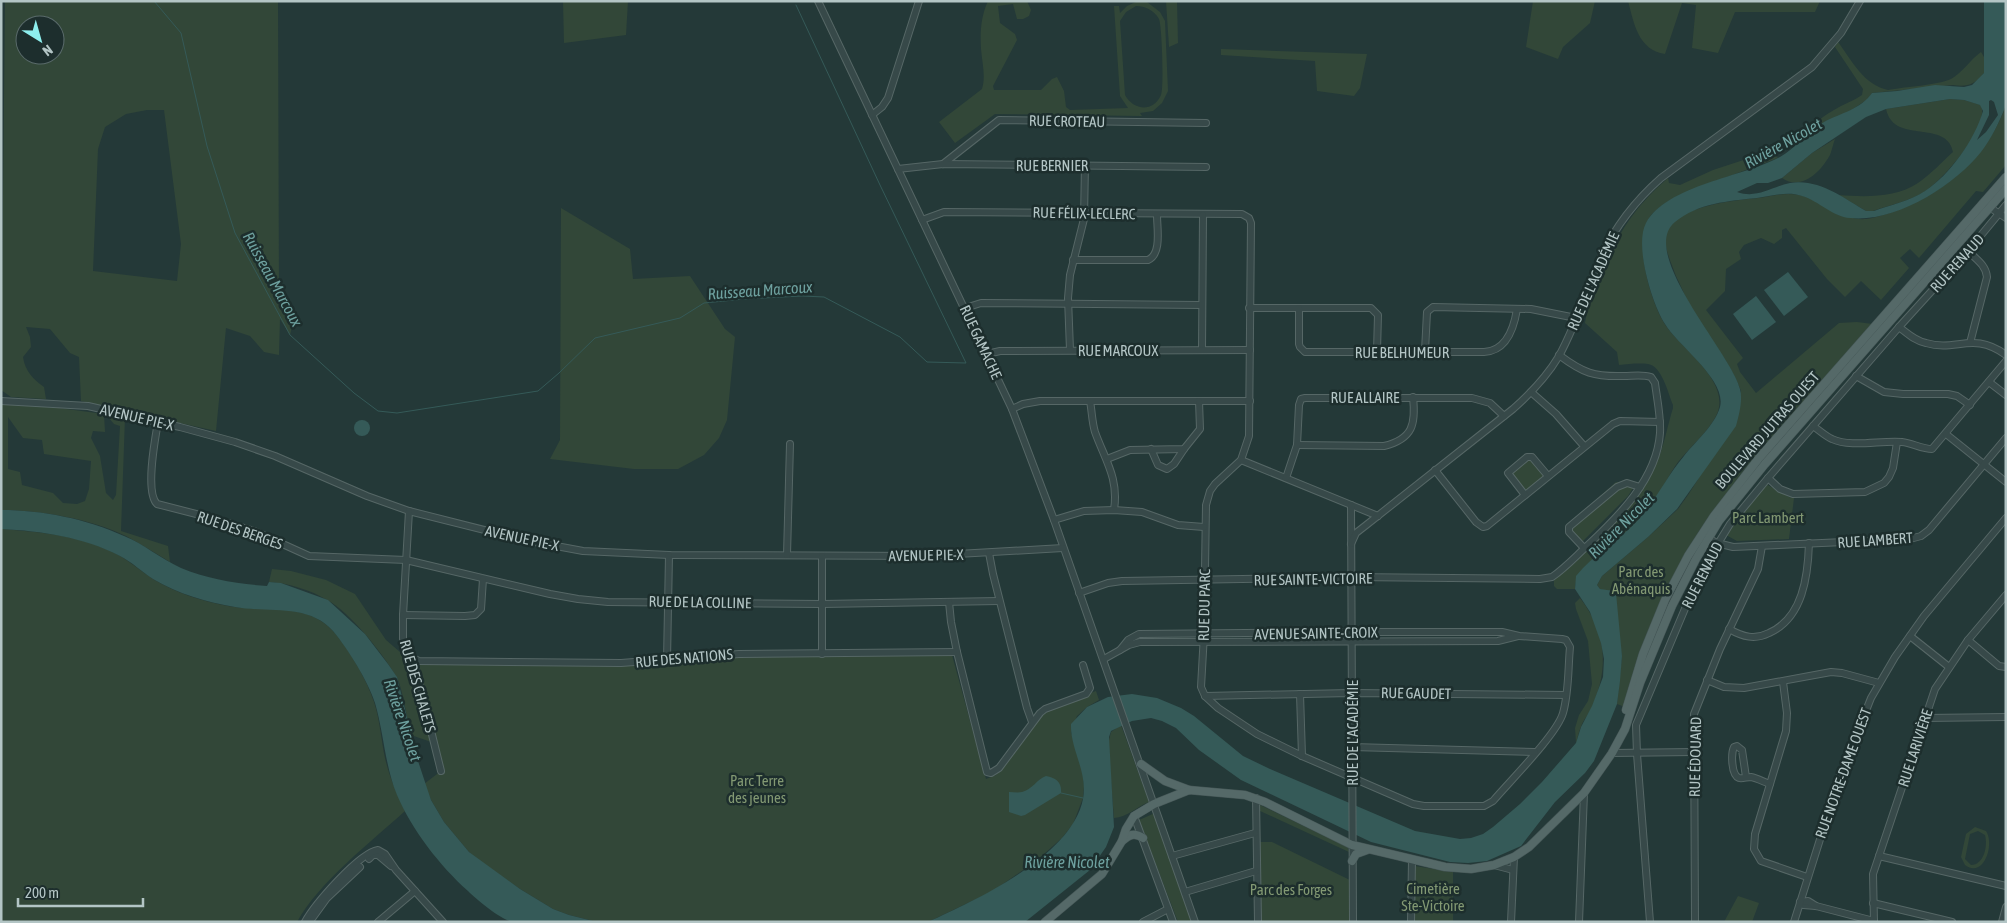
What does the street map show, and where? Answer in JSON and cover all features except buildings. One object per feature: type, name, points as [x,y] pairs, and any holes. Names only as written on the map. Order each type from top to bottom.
[{"type":"main road","name":"BOULEVARD JUTRAS OUEST","points":[[1987,206],[2006,177]]},
{"type":"main road","name":"BOULEVARD JUTRAS OUEST","points":[[1134,816],[1154,804],[1189,790],[1245,795],[1256,798],[1366,850],[1461,869],[1494,865],[1514,857],[1540,838],[1584,793],[1612,753],[1624,728],[1640,683],[1672,606],[1704,536],[1987,206],[2006,189]]},
{"type":"main road","points":[[1141,764],[1165,781],[1189,790]]},
{"type":"main road","points":[[1045,922],[1102,874],[1122,841],[1126,828],[1134,816]]},
{"type":"main road","points":[[1122,841],[1132,834],[1137,834],[1143,838]]},
{"type":"main road","points":[[1352,861],[1356,854],[1366,850]]},
{"type":"street","name":"RUE GAMACHE","points":[[818,1],[1012,409],[1054,520],[1141,764]]},
{"type":"street","points":[[872,115],[882,107],[888,98],[919,1]]},
{"type":"street","name":"RUE DE L'ACADÉMIE","points":[[1351,544],[1356,534],[1504,416],[1531,392],[1560,355],[1602,256],[1624,218],[1643,194],[1661,178],[1812,67],[1841,33],[1860,1]]},
{"type":"street","name":"RUE CROTEAU","points":[[943,164],[999,120],[1206,123]]},
{"type":"street","name":"RUE BERNIER","points":[[898,169],[943,164],[1086,164],[1206,167]]},
{"type":"street","points":[[1070,350],[1070,275],[1084,225],[1086,164]]},
{"type":"street","name":"RUE RENAUD","points":[[1650,922],[1636,733],[1638,720],[1697,578],[1717,543],[1768,478],[1899,327],[1968,251],[2006,205]]},
{"type":"street","points":[[1987,206],[1998,215],[2006,218]]},
{"type":"street","name":"RUE FÉLIX-LECLERC","points":[[922,220],[944,212],[1247,215]]},
{"type":"street","points":[[1073,260],[1148,260],[1152,258],[1156,250],[1156,215]]},
{"type":"street","points":[[1202,350],[1203,215]]},
{"type":"street","name":"RUE DU PARC","points":[[1205,696],[1201,687],[1204,643],[1205,512],[1210,491],[1241,460],[1250,430],[1249,308],[1251,223],[1247,215]]},
{"type":"street","points":[[1968,251],[1983,265],[1987,276],[1970,343]]},
{"type":"street","points":[[965,308],[981,303],[1201,305]]},
{"type":"street","points":[[1249,308],[1369,307],[1378,314],[1377,351]]},
{"type":"street","points":[[1426,351],[1427,312],[1433,307],[1540,310],[1576,318]]},
{"type":"street","name":"RUE BELHUMEUR","points":[[1299,308],[1298,344],[1305,352],[1484,352],[1496,350],[1503,345],[1509,334],[1517,309]]},
{"type":"street","points":[[1899,327],[1926,344],[1970,343],[1991,345],[2006,355]]},
{"type":"street","name":"RUE MARCOUX","points":[[987,354],[1000,351],[1250,350]]},
{"type":"street","points":[[1560,355],[1592,375],[1607,377],[1649,376],[1655,383],[1660,422],[1660,434],[1655,454],[1640,487],[1613,521],[1584,548],[1569,532],[1568,527],[1617,487],[1627,483],[1640,487]]},
{"type":"street","points":[[1813,426],[1831,439],[1839,441],[1853,443],[1911,443],[1926,449],[1932,449],[2006,361]]},
{"type":"street","points":[[1856,376],[1884,392],[1948,394],[1957,396],[1970,404]]},
{"type":"street","points":[[1989,382],[2006,395]]},
{"type":"street","points":[[1531,392],[1556,414],[1584,446]]},
{"type":"street","points":[[1297,445],[1384,446],[1392,444],[1405,436],[1413,425],[1413,397]]},
{"type":"street","name":"RUE ALLAIRE","points":[[1286,478],[1297,445],[1301,399],[1479,398],[1494,406],[1504,416]]},
{"type":"street","name":"AVENUE PIE-X","points":[[1,401],[88,406],[158,422],[235,442],[275,456],[367,496],[409,511],[524,540],[583,551],[669,554],[922,556],[1063,548]]},
{"type":"street","points":[[1012,409],[1033,401],[1250,401]]},
{"type":"street","points":[[1090,401],[1093,424],[1107,459],[1116,489],[1114,510]]},
{"type":"street","points":[[1151,449],[1158,465],[1164,469],[1174,464],[1200,429],[1199,401]]},
{"type":"street","points":[[1435,470],[1476,522],[1483,527],[1487,526],[1613,424],[1620,421],[1660,422]]},
{"type":"street","name":"RUE DES BERGES","points":[[158,422],[154,447],[152,497],[161,506],[212,518],[254,532],[309,556],[406,560]]},
{"type":"street","points":[[1946,434],[2006,482]]},
{"type":"street","name":"RUE LAMBERT","points":[[1704,536],[1717,543],[1733,547],[1910,539],[1922,536],[2006,438]]},
{"type":"street","points":[[1768,478],[1780,489],[1793,494],[1865,492],[1884,483],[1889,477],[1893,468],[1897,442]]},
{"type":"street","points":[[787,555],[790,444]]},
{"type":"street","points":[[1107,459],[1123,451],[1184,449]]},
{"type":"street","points":[[1525,495],[1508,473],[1527,457],[1532,457],[1548,476]]},
{"type":"street","points":[[1241,460],[1378,516]]},
{"type":"street","name":"RUE DE L'ACADÉMIE","points":[[1351,505],[1353,922]]},
{"type":"street","points":[[1054,520],[1084,511],[1114,510],[1142,512],[1178,525],[1204,528]]},
{"type":"street","name":"RUE DES CHALETS","points":[[409,511],[403,615],[404,644],[413,658],[441,771]]},
{"type":"street","name":"RUE NOTRE-DAME OUEST","points":[[1794,922],[1848,751],[1860,720],[1879,683],[1910,636],[1964,566],[2006,518]]},
{"type":"street","points":[[1729,629],[1739,635],[1759,637],[1777,630],[1786,622],[1798,602],[1806,581],[1809,544]]},
{"type":"street","name":"RUE ÉDOUARD","points":[[1695,922],[1694,714],[1729,629],[1758,569],[1762,546]]},
{"type":"street","name":"RUE SAINTE-VICTOIRE","points":[[1079,593],[1116,581],[1351,577],[1540,580],[1556,574],[1584,548]]},
{"type":"street","points":[[989,553],[1032,722]]},
{"type":"street","points":[[667,660],[669,554]]},
{"type":"street","points":[[822,556],[822,654]]},
{"type":"street","name":"RUE DE LA COLLINE","points":[[406,560],[483,579],[578,599],[608,602],[668,601],[822,604],[1000,601]]},
{"type":"street","points":[[403,615],[475,615],[481,609],[483,579]]},
{"type":"street","name":"RUE LARIVIÈRE","points":[[1874,921],[1873,874],[1935,689],[1968,640],[2006,595]]},
{"type":"street","points":[[950,602],[951,622],[957,652],[987,772],[991,773],[999,768],[1032,722],[1045,709],[1086,694],[1090,688],[1083,665]]},
{"type":"street","points":[[1432,632],[1432,642]]},
{"type":"street","name":"AVENUE SAINTE-CROIX","points":[[1120,650],[1128,640],[1139,634],[1502,632],[1519,636],[1566,640],[1570,647],[1566,695]]},
{"type":"street","name":"AVENUE SAINTE-CROIX","points":[[1104,659],[1129,645],[1140,642],[1498,642],[1519,636]]},
{"type":"street","points":[[1910,636],[1949,667]]},
{"type":"street","points":[[1968,640],[1999,666],[2006,667]]},
{"type":"street","name":"RUE DES NATIONS","points":[[413,658],[419,661],[566,664],[621,663],[739,654],[957,652]]},
{"type":"street","points":[[1707,680],[1724,687],[1737,688],[1782,682],[1831,672],[1879,683]]},
{"type":"street","points":[[1782,682],[1787,713],[1786,731],[1755,834],[1755,854],[1761,861],[1807,877]]},
{"type":"street","name":"RUE GAUDET","points":[[1205,696],[1351,693],[1566,695]]},
{"type":"street","points":[[1300,694],[1302,756]]},
{"type":"street","points":[[1205,696],[1218,708],[1257,734],[1302,756],[1418,806],[1484,806],[1491,803],[1560,720],[1566,695]]},
{"type":"street","points":[[1925,718],[2006,717]]},
{"type":"street","points":[[1352,747],[1535,752]]},
{"type":"street","points":[[1612,753],[1693,752]]},
{"type":"street","points":[[1141,764],[1196,922]]},
{"type":"street","points":[[1746,777],[1770,784]]},
{"type":"street","points":[[1579,922],[1584,793]]},
{"type":"street","points":[[1256,798],[1255,833],[1258,922]]},
{"type":"street","points":[[1134,816],[1173,922]]},
{"type":"street","points":[[1172,856],[1255,833]]},
{"type":"street","points":[[306,922],[324,895],[371,852],[375,850],[381,851],[392,862],[396,870]]},
{"type":"street","points":[[310,922],[327,898],[373,856],[378,855],[396,870],[443,922]]},
{"type":"street","points":[[1879,856],[2006,886]]},
{"type":"street","points":[[1511,922],[1514,857]]},
{"type":"street","points":[[1411,922],[1412,860]]},
{"type":"street","name":"BOULEVARD JUTRAS OUEST","points":[[1494,865],[1513,870]]},
{"type":"street","points":[[1185,892],[1256,870]]},
{"type":"street","points":[[378,922],[415,891]]},
{"type":"street","points":[[1800,902],[1809,907],[1816,906],[1874,921]]},
{"type":"street","points":[[1873,903],[1952,922]]},
{"type":"street","points":[[2002,922],[2006,906]]},
{"type":"street","points":[[1143,922],[1168,909]]},
{"type":"green space","points":[[5,1],[278,1],[279,299],[292,327],[290,335],[280,319],[279,355],[264,352],[250,336],[226,328],[216,431],[81,401],[79,357],[70,353],[50,329],[26,327],[31,347],[23,357],[30,374],[44,387],[46,399],[11,397],[1,390]],"holes":[[[147,110],[164,110],[181,244],[177,281],[93,271],[98,149],[105,127],[126,114]]]},
{"type":"green space","points":[[563,1],[628,1],[626,35],[564,43]]},
{"type":"green space","points":[[988,1],[1027,1],[1031,10],[1029,16],[1017,19],[1013,4],[998,6],[1000,23],[1015,34],[1017,40],[993,86],[994,90],[1041,90],[1052,79],[1057,77],[1064,91],[1066,107],[1070,110],[1128,108],[1120,96],[1114,6],[1119,6],[1120,13],[1127,6],[1138,1],[1147,2],[1160,12],[1165,21],[1168,91],[1162,103],[1153,111],[1140,113],[1142,116],[995,114],[955,143],[939,122],[982,89],[984,74],[981,30],[982,18]],"holes":[[[1139,6],[1152,11],[1157,16],[1161,33],[1162,90],[1157,101],[1148,107],[1133,104],[1125,95],[1120,21],[1126,12]]]},
{"type":"green space","points":[[1166,1],[1177,1],[1178,43],[1169,47]]},
{"type":"green space","points":[[1533,1],[1595,1],[1590,23],[1563,47],[1558,59],[1526,47]]},
{"type":"green space","points":[[1628,1],[1820,1],[1815,12],[1735,12],[1718,53],[1692,48],[1696,5],[1682,3],[1665,54],[1649,47],[1643,41],[1635,26]]},
{"type":"green space","points":[[1838,42],[1865,78],[1888,90],[1951,79],[1981,52],[1984,57],[1984,73],[1974,83],[1962,86],[1953,85],[1872,93],[1868,99],[1794,148],[1806,131],[1817,122],[1837,108],[1862,95],[1863,89],[1835,47]]},
{"type":"green space","points":[[1221,49],[1367,54],[1360,88],[1354,96],[1317,91],[1315,61],[1221,55]]},
{"type":"green space","points":[[1950,99],[1964,100],[1981,105],[1982,115],[1972,139],[1963,153],[1932,186],[1912,198],[1873,211],[1866,211],[1839,195],[1869,196],[1890,194],[1909,188],[1927,176],[1953,152],[1949,143],[1943,137],[1935,134],[1897,126],[1890,119],[1886,109]]},
{"type":"green space","name":"Parc des Abénaquis","points":[[2006,105],[2006,165],[1983,192],[1976,191],[1919,258],[1910,249],[1900,258],[1909,268],[1881,300],[1861,281],[1845,297],[1827,279],[1786,228],[1782,230],[1782,238],[1774,244],[1761,238],[1744,245],[1739,252],[1741,259],[1726,269],[1725,291],[1706,310],[1743,358],[1737,364],[1740,372],[1756,393],[1839,323],[1857,322],[1873,324],[1743,471],[1699,531],[1677,570],[1625,707],[1617,704],[1622,656],[1610,592],[1600,589],[1597,585],[1602,576],[1678,509],[1697,481],[1741,391],[1726,360],[1691,309],[1669,258],[1665,240],[1667,229],[1675,220],[1702,207],[1784,194],[1799,195],[1816,201],[1840,214],[1857,219],[1877,217],[1895,211],[1931,194],[1962,170],[1988,141]]},
{"type":"green space","points":[[1835,139],[1826,162],[1815,174],[1803,181],[1796,182],[1782,178],[1812,153]]},
{"type":"green space","points":[[1771,151],[1778,158],[1674,198],[1654,212],[1647,222],[1643,251],[1645,268],[1654,301],[1666,326],[1712,379],[1718,391],[1719,404],[1713,422],[1678,462],[1657,496],[1636,523],[1584,568],[1576,582],[1575,589],[1557,589],[1554,586],[1554,580],[1599,538],[1627,508],[1650,475],[1659,457],[1673,408],[1667,387],[1661,375],[1653,366],[1648,364],[1619,365],[1617,352],[1585,323],[1587,313],[1610,254],[1633,215],[1643,202],[1668,178],[1669,183],[1680,185],[1713,170]]},
{"type":"green space","points":[[561,208],[630,249],[633,279],[690,276],[725,329],[735,337],[727,420],[719,438],[704,455],[678,469],[634,469],[550,459],[560,440]]},
{"type":"green space","points":[[1,404],[59,408],[104,414],[105,432],[93,431],[91,438],[100,456],[106,493],[113,500],[116,495],[120,426],[114,424],[109,418],[112,416],[125,417],[121,531],[168,546],[170,562],[126,536],[81,520],[16,510],[1,510]],"holes":[[[8,417],[23,438],[42,440],[44,454],[91,461],[89,489],[85,501],[77,504],[63,503],[53,493],[22,485],[20,472],[8,469]]]},
{"type":"green space","points":[[1529,456],[1548,476],[1525,495],[1509,475]]},
{"type":"green space","points":[[1616,482],[1635,485],[1628,496],[1582,542],[1568,525]]},
{"type":"green space","name":"Parc Lambert","points":[[1766,484],[1794,498],[1789,539],[1737,541],[1726,535]]},
{"type":"green space","points":[[1,529],[63,536],[94,544],[122,557],[162,584],[199,599],[241,608],[296,612],[309,615],[321,621],[332,630],[344,645],[371,693],[376,709],[385,758],[396,792],[405,811],[332,877],[318,892],[297,922],[1,922]]},
{"type":"green space","name":"Parc Terre des jeunes","points":[[272,569],[291,571],[326,580],[355,594],[386,640],[414,664],[663,662],[737,655],[952,655],[986,779],[996,775],[1037,719],[1040,711],[1096,691],[1099,700],[1077,716],[1071,732],[1083,770],[1083,798],[1073,824],[1062,838],[1036,861],[993,891],[928,922],[597,922],[569,915],[553,909],[520,889],[469,852],[444,822],[424,784],[441,771],[434,743],[411,735],[401,688],[396,676],[375,645],[346,614],[321,596],[307,590],[269,582]]},
{"type":"green space","points":[[1580,598],[1596,624],[1600,638],[1603,665],[1597,693],[1591,709],[1581,726],[1576,743],[1575,728],[1579,715],[1588,701],[1592,684],[1588,641],[1575,603]]},
{"type":"green space","points":[[1121,725],[1149,802],[1124,816],[1114,818],[1108,744],[1111,732]]},
{"type":"green space","points":[[1260,805],[1348,847],[1349,852],[1260,811]]},
{"type":"green space","points":[[1155,813],[1192,922],[1178,922],[1139,820]]},
{"type":"green space","points":[[1975,827],[1986,831],[1989,844],[1988,851],[1986,858],[1978,867],[1972,868],[1965,865],[1961,857],[1966,834]],"holes":[[[1978,831],[1985,835],[1984,854],[1979,862],[1971,865],[1965,859],[1970,834]]]},
{"type":"green space","name":"Parc des Forges","points":[[1257,842],[1272,842],[1352,881],[1351,922],[1260,922]]},
{"type":"green space","name":"Cimetière Ste-Victoire","points":[[1415,866],[1453,872],[1453,922],[1411,922]]},
{"type":"green space","points":[[1738,896],[1759,903],[1752,922],[1724,922]]},
{"type":"water","name":"Rivière Nicolet","points":[[1984,1],[2005,1],[2006,105],[2004,111],[1981,152],[1955,177],[1922,200],[1886,215],[1850,218],[1838,215],[1802,196],[1780,194],[1714,204],[1694,211],[1675,222],[1667,237],[1668,256],[1690,304],[1721,352],[1740,389],[1741,403],[1736,426],[1677,509],[1648,537],[1602,576],[1597,585],[1600,589],[1616,593],[1622,656],[1617,704],[1594,761],[1585,773],[1555,802],[1521,846],[1487,861],[1468,863],[1450,862],[1371,842],[1241,780],[1199,750],[1176,728],[1151,718],[1132,721],[1111,731],[1109,737],[1114,827],[1106,847],[1090,870],[1025,922],[928,922],[971,902],[1019,874],[1042,857],[1061,839],[1075,820],[1083,799],[1084,789],[1071,734],[1071,724],[1087,707],[1108,697],[1132,694],[1157,698],[1181,708],[1194,716],[1243,756],[1415,831],[1460,839],[1483,834],[1493,827],[1542,782],[1576,743],[1603,677],[1604,659],[1601,643],[1590,612],[1575,589],[1576,576],[1590,561],[1623,535],[1638,520],[1678,464],[1709,427],[1720,407],[1720,397],[1716,386],[1700,364],[1671,333],[1655,303],[1643,259],[1643,233],[1646,223],[1656,210],[1671,199],[1707,183],[1780,157],[1818,126],[1856,107],[1872,93],[1935,85],[1964,87],[1972,85],[1984,73]],"holes":[[[1950,99],[1964,100],[1980,105],[1983,111],[1979,122],[1968,144],[1952,166],[1934,184],[1913,198],[1874,211],[1866,211],[1840,195],[1811,183],[1790,183],[1764,192],[1751,194],[1737,192],[1757,183],[1768,183],[1782,178],[1812,153],[1866,117],[1886,109]],[[1989,101],[1994,102],[1998,115],[1986,132],[1977,140],[1989,115]]]},
{"type":"water","points":[[1788,272],[1808,297],[1784,316],[1764,290]]},
{"type":"water","points":[[1756,296],[1776,322],[1752,340],[1733,314]]},
{"type":"water","points":[[362,420],[368,422],[370,428],[368,434],[362,436],[356,434],[354,428],[356,422]]},
{"type":"water","name":"Rivière Nicolet","points":[[1,510],[17,510],[80,520],[131,539],[191,572],[245,584],[267,586],[269,582],[281,583],[328,600],[365,634],[397,677],[418,761],[431,800],[444,822],[469,852],[520,889],[553,909],[597,922],[513,922],[496,914],[483,904],[447,870],[410,821],[397,795],[390,773],[375,703],[368,685],[345,647],[333,631],[323,622],[312,616],[299,613],[247,609],[193,597],[172,589],[149,576],[124,558],[92,544],[47,533],[1,529]]},
{"type":"water","points":[[1046,776],[1058,781],[1061,793],[1025,815],[1021,816],[1009,812],[1009,792],[1026,791]]},
{"type":"waterway","name":"Ruisseau Marcoux","points":[[154,1],[181,33],[207,146],[235,233],[290,335],[354,393],[378,411],[397,413],[538,391],[595,338],[680,318],[704,303],[744,299],[802,296],[824,297],[900,337],[927,362],[966,363],[796,5]]},
{"type":"waterway","points":[[1061,793],[1083,798]]}]
